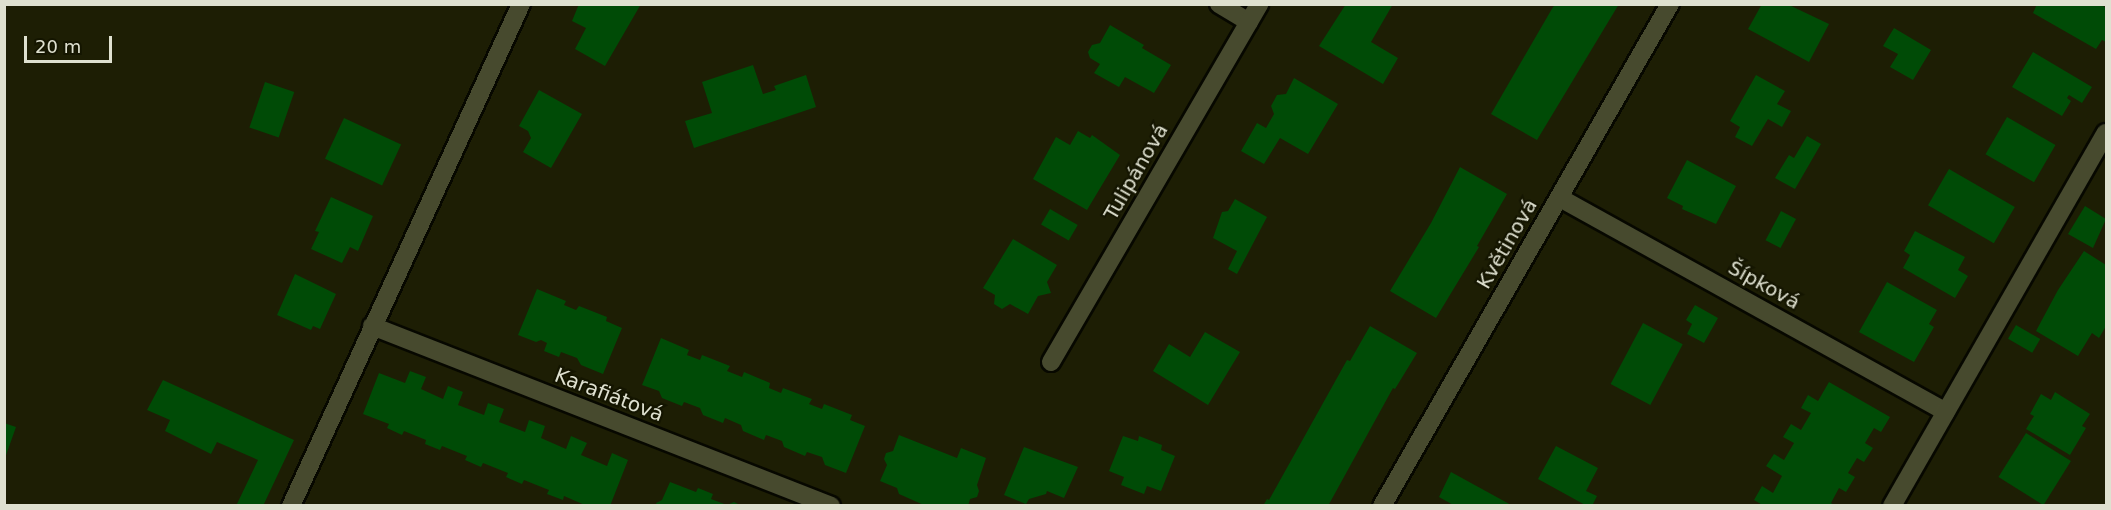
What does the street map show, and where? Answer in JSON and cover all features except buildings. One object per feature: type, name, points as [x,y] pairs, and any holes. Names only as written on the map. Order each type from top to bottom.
[{"type":"street","points":[[291,506],[521,4]]},
{"type":"street","points":[[1219,4],[1249,22]]},
{"type":"street","name":"Tulipánová","points":[[1051,362],[1259,4]]},
{"type":"street","name":"Květinová","points":[[1382,506],[1670,4]]},
{"type":"street","points":[[1892,506],[2106,133]]},
{"type":"street","name":"Šípková","points":[[1560,198],[1946,412]]},
{"type":"street","name":"Karafiátová","points":[[372,326],[831,506]]}]
